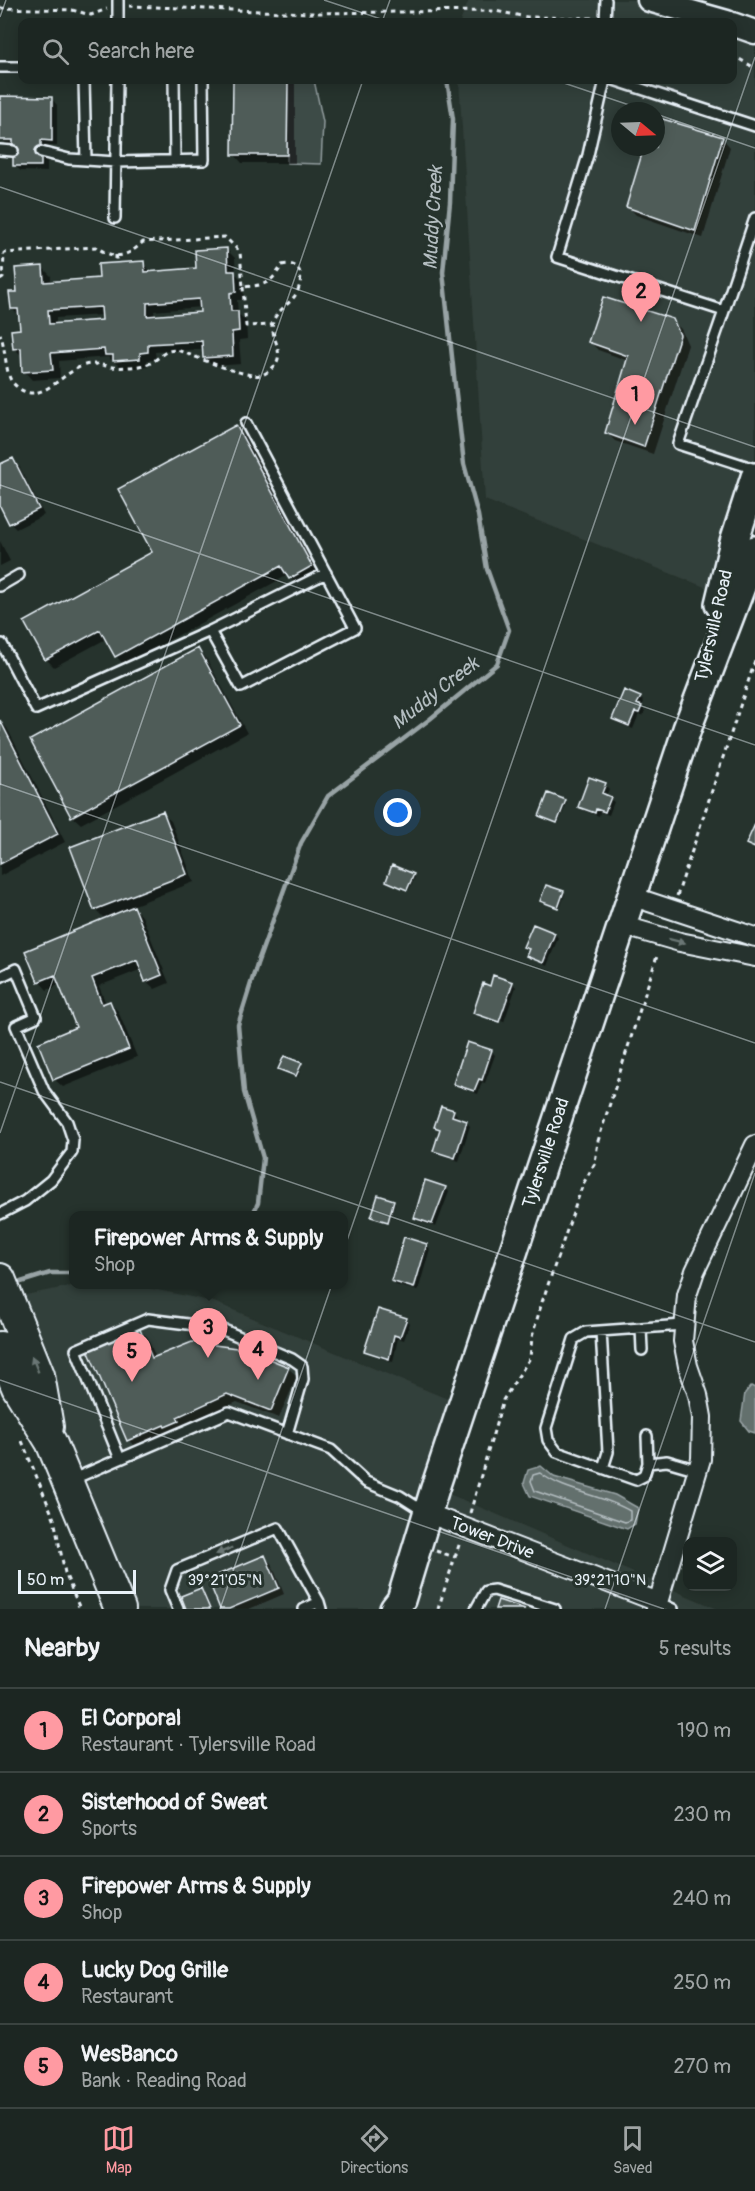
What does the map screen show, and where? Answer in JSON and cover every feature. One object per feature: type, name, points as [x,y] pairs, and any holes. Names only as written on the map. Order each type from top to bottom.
[{"type":"main road","name":"Tylersville Road","points":[[695,707],[734,542],[755,477]]},
{"type":"main road","name":"Tylersville Road","points":[[399,1606],[427,1513],[621,925],[695,707],[755,550]]},
{"type":"main road","points":[[0,1279],[39,1375],[39,1448]]},
{"type":"main road","points":[[0,1347],[39,1448],[68,1481],[120,1609]]},
{"type":"street","points":[[649,0],[713,18]]},
{"type":"street","points":[[737,26],[755,32]]},
{"type":"street","points":[[631,896],[755,937]]},
{"type":"street","points":[[621,925],[680,942],[755,957]]},
{"type":"street","points":[[663,1601],[698,1470],[703,1438],[698,1395],[688,1366],[683,1341],[687,1295],[694,1271],[755,1145]]},
{"type":"street","name":"Tower Drive","points":[[427,1513],[663,1601]]},
{"type":"lane","points":[[605,18],[606,0]]},
{"type":"lane","points":[[0,67],[18,67]]},
{"type":"lane","points":[[84,84],[86,160]]},
{"type":"lane","points":[[115,218],[117,84]]},
{"type":"lane","points":[[174,84],[175,160]]},
{"type":"lane","points":[[41,152],[69,159],[116,162],[204,160],[203,84]]},
{"type":"lane","points":[[604,84],[588,155],[557,256],[724,311]]},
{"type":"lane","points":[[626,84],[755,126]]},
{"type":"lane","points":[[0,150],[13,151]]},
{"type":"lane","points":[[755,218],[678,444],[755,469]]},
{"type":"lane","points":[[210,631],[241,687],[355,628],[246,423]]},
{"type":"lane","points":[[0,645],[2,644],[36,709],[210,631],[326,573]]},
{"type":"lane","points":[[0,586],[19,575]]},
{"type":"lane","points":[[0,977],[16,969],[36,1017],[16,1026],[44,1091],[68,1122],[73,1140],[72,1152],[67,1162],[51,1180],[25,1201],[0,1214]]},
{"type":"lane","points":[[120,1459],[76,1350],[148,1319],[219,1328],[292,1359],[302,1366],[303,1379],[287,1434]]},
{"type":"lane","points":[[647,1436],[648,1463],[644,1476],[636,1480],[557,1452],[548,1440],[546,1428],[574,1339],[586,1332],[683,1324]]},
{"type":"lane","points":[[641,1328],[642,1350]]},
{"type":"lane","points":[[600,1331],[608,1452],[603,1468]]},
{"type":"lane","points":[[68,1481],[229,1412],[332,1450],[366,1482],[400,1496],[427,1513]]},
{"type":"lane","points":[[648,1463],[667,1461],[698,1470]]},
{"type":"lane","points":[[178,1609],[170,1590],[177,1570],[278,1528],[320,1606],[304,1609]]},
{"type":"lane","points":[[476,1609],[486,1591],[494,1590],[555,1609]]},
{"type":"path","points":[[0,8],[72,10],[91,15],[118,3],[311,13],[495,11],[546,18]]},
{"type":"path","points":[[737,58],[755,68]]},
{"type":"path","points":[[0,280],[3,279],[4,253],[96,247],[108,255],[116,255],[133,252],[143,242],[225,237],[240,252],[246,326],[273,325]]},
{"type":"path","points":[[116,255],[116,263]]},
{"type":"path","points":[[0,334],[4,344],[10,381],[21,390],[31,394],[43,391],[82,366],[92,363],[115,368],[144,365],[153,362],[168,350],[177,350],[247,374],[261,375],[270,371],[278,361],[278,347],[272,331],[273,320],[295,296],[302,283],[302,273],[296,266],[289,263],[282,265],[271,281],[262,286],[243,287]]},
{"type":"path","points":[[676,899],[755,661]]},
{"type":"path","points":[[474,1505],[503,1400],[530,1358],[532,1336],[542,1302],[583,1184],[595,1162],[598,1140],[658,952]]},
{"type":"path","points":[[39,1448],[65,1574],[80,1609]]},
{"type":"path","points":[[438,1609],[455,1557]]},
{"type":"shaded area","points":[[469,0],[645,0],[712,18],[462,18]]},
{"type":"shaded area","points":[[737,25],[755,32],[755,522],[730,597],[485,500],[459,84],[737,84]]},
{"type":"shaded area","points":[[288,84],[315,84],[323,122],[321,164],[287,163]]},
{"type":"shaded area","points":[[69,1286],[69,1289],[154,1289],[214,1302],[462,1405],[435,1488],[718,1609],[120,1609],[0,1300]]},
{"type":"water","points":[[751,1386],[755,1388],[755,1433],[749,1431],[741,1421],[745,1393]]},
{"type":"water","points":[[541,1466],[554,1477],[615,1495],[638,1508],[635,1524],[627,1529],[530,1496],[524,1483],[528,1470]]},
{"type":"building","points":[[233,84],[288,84],[287,155],[232,155]]},
{"type":"building","points":[[0,96],[52,97],[52,141],[41,140],[41,166],[13,166],[13,140],[0,140]]},
{"type":"building","points":[[665,120],[723,137],[695,231],[626,207],[641,156],[665,156]]},
{"type":"building","points":[[227,248],[228,271],[235,271],[236,292],[230,293],[231,311],[238,311],[239,331],[232,332],[233,356],[203,358],[202,341],[148,344],[148,352],[140,353],[140,359],[113,361],[113,355],[105,355],[104,349],[51,353],[53,370],[22,372],[21,348],[13,349],[11,330],[20,329],[18,309],[11,309],[9,292],[17,292],[15,268],[43,266],[44,282],[99,278],[98,264],[144,261],[145,272],[196,268],[195,250]],"holes":[[[199,299],[200,312],[147,316],[147,303]],[[101,307],[102,320],[49,324],[48,310]]]},
{"type":"building","points":[[603,297],[673,319],[680,335],[644,447],[605,433],[628,356],[588,342]]},
{"type":"building","points":[[236,425],[312,566],[289,579],[281,566],[115,657],[100,630],[45,660],[24,622],[152,552],[118,489]]},
{"type":"building","points":[[13,458],[39,509],[9,524],[0,506],[0,464]]},
{"type":"building","points":[[198,648],[240,725],[71,817],[30,740]]},
{"type":"building","points":[[624,690],[641,697],[637,704],[642,706],[639,713],[635,712],[629,726],[612,719]]},
{"type":"building","points":[[0,720],[58,834],[0,864]]},
{"type":"building","points":[[589,777],[606,783],[602,793],[611,797],[605,812],[596,809],[595,813],[578,807]]},
{"type":"building","points":[[548,793],[566,800],[557,823],[539,816]]},
{"type":"building","points":[[163,811],[187,874],[94,910],[70,847]]},
{"type":"building","points":[[755,824],[755,848],[746,844]]},
{"type":"building","points":[[392,865],[414,874],[407,890],[386,881]]},
{"type":"building","points":[[546,885],[564,891],[558,908],[540,901]]},
{"type":"building","points":[[134,906],[162,975],[145,982],[137,960],[92,978],[102,1004],[110,1001],[129,1049],[53,1080],[38,1043],[76,1027],[55,975],[38,982],[25,951]]},
{"type":"building","points":[[533,924],[555,933],[543,963],[526,956],[529,949],[523,947]]},
{"type":"building","points":[[493,975],[513,982],[499,1022],[473,1013],[483,983],[490,986]]},
{"type":"building","points":[[467,1042],[492,1050],[482,1080],[479,1079],[474,1091],[453,1084]]},
{"type":"building","points":[[284,1056],[302,1063],[296,1076],[278,1069]]},
{"type":"building","points":[[441,1106],[454,1110],[452,1116],[467,1121],[455,1158],[433,1151],[440,1129],[434,1127]]},
{"type":"building","points":[[425,1180],[446,1187],[432,1224],[414,1218]]},
{"type":"building","points":[[378,1195],[394,1200],[388,1222],[371,1217]]},
{"type":"building","points":[[404,1237],[427,1244],[414,1288],[391,1281]]},
{"type":"building","points":[[378,1309],[407,1318],[400,1337],[394,1335],[389,1359],[364,1351]]},
{"type":"building","points":[[139,1327],[152,1358],[192,1342],[244,1349],[289,1367],[271,1411],[227,1394],[177,1417],[179,1421],[127,1441],[88,1350]]},
{"type":"building","points":[[265,1555],[279,1588],[229,1609],[220,1609],[208,1579]]},
{"type":"building","points":[[201,1588],[210,1609],[186,1609],[181,1596]]},
{"type":"building","points":[[498,1600],[525,1609],[495,1609]]},
{"type":"waterway","name":"Muddy Creek","points":[[254,1211],[258,1203],[263,1158],[244,1092],[238,1025],[257,964],[301,843],[328,796],[430,719],[497,664],[509,630],[487,569],[478,515],[464,464],[455,385],[443,272],[450,202],[453,119],[448,84]]},
{"type":"waterway","name":"Muddy Creek","points":[[21,1282],[50,1273],[69,1273]]},
{"type":"place","name":"Sisterhood of Sweat","points":[[641,322]]},
{"type":"place","name":"El Corporal","points":[[635,425]]},
{"type":"place","name":"Firepower Arms & Supply","points":[[208,1358]]},
{"type":"place","name":"Lucky Dog Grille","points":[[258,1380]]},
{"type":"place","name":"WesBanco","points":[[132,1382]]}]
